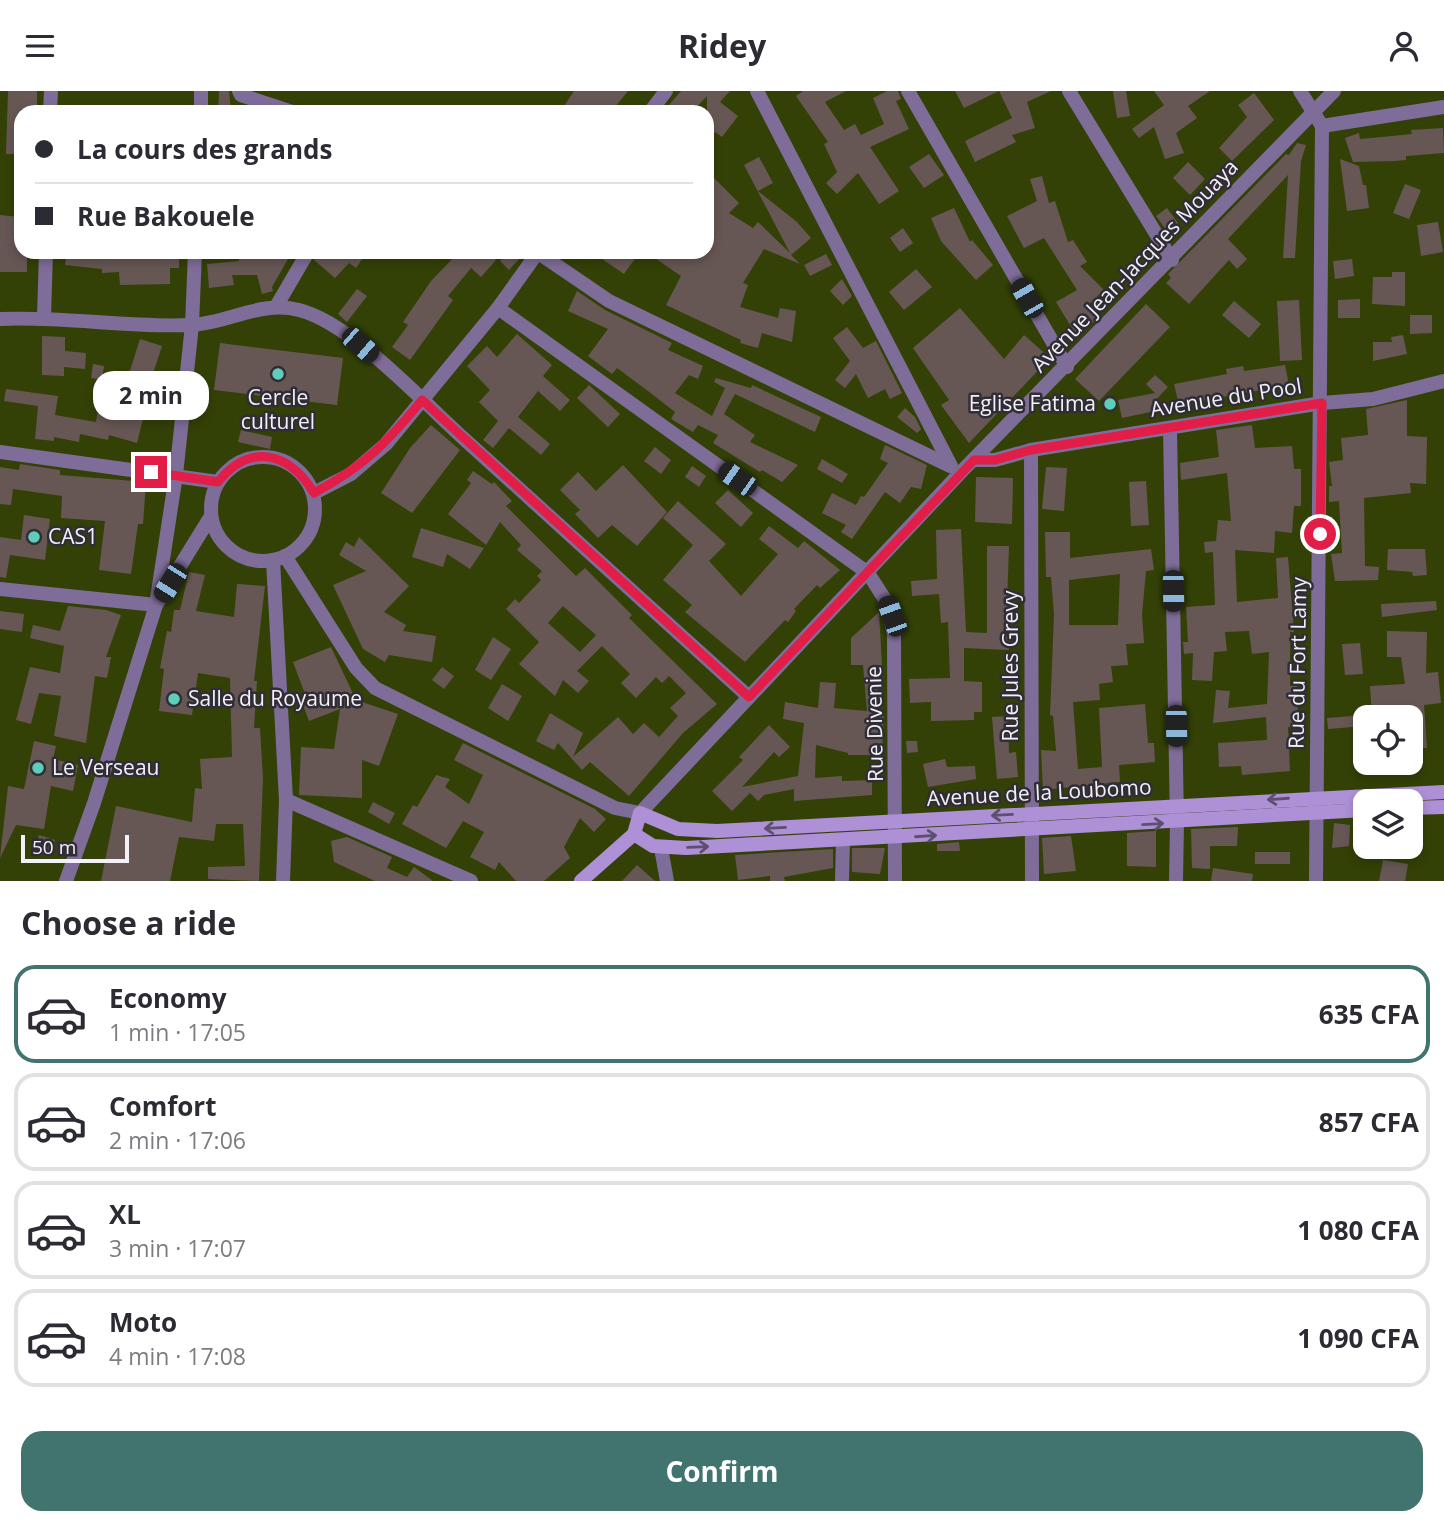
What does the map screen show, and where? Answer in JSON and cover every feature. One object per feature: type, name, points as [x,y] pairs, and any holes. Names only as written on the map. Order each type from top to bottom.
[{"type":"street","points":[[239,91],[241,95],[271,105]]},
{"type":"street","points":[[655,105],[666,91]]},
{"type":"street","points":[[757,91],[956,469]]},
{"type":"street","points":[[908,91],[1067,366]]},
{"type":"street","points":[[1069,91],[1172,260]]},
{"type":"street","name":"Rue du Fort Lamy","points":[[1300,91],[1322,126],[1322,403],[1316,881]]},
{"type":"street","name":"Avenue Jean-Jacques Mouaya","points":[[640,813],[868,573],[956,469],[974,460],[1335,91]]},
{"type":"street","points":[[1322,126],[1444,107]]},
{"type":"street","points":[[44,317],[46,259]]},
{"type":"street","points":[[66,881],[94,803],[156,605],[176,475],[192,325],[195,259]]},
{"type":"street","points":[[277,305],[305,259]]},
{"type":"street","points":[[314,493],[351,474],[386,445],[498,308],[533,259]]},
{"type":"street","points":[[548,259],[609,301],[956,469]]},
{"type":"street","points":[[0,319],[44,317],[192,325],[277,305],[303,311],[328,322],[360,345],[422,400],[749,697]]},
{"type":"street","points":[[498,308],[868,573]]},
{"type":"street","name":"Avenue du Pool","points":[[974,460],[995,460],[1031,450],[1322,403],[1373,398],[1444,381]]},
{"type":"street","points":[[1170,429],[1177,807],[1175,881]]},
{"type":"street","name":"Rue Jules Grevy","points":[[1031,450],[1032,881]]},
{"type":"street","points":[[0,452],[218,482]]},
{"type":"street","points":[[268,457],[296,468],[314,493],[315,511],[311,530],[300,545],[279,558],[257,560],[234,551],[217,532],[211,516],[212,499],[218,482],[239,462],[268,457]]},
{"type":"street","points":[[156,605],[211,516]]},
{"type":"street","points":[[279,558],[286,800],[283,881]]},
{"type":"street","points":[[279,558],[356,669],[375,688],[615,807],[640,813],[635,834],[581,881]]},
{"type":"street","name":"Rue Divenie","points":[[868,573],[887,601],[894,635],[898,821],[895,881]]},
{"type":"street","points":[[0,589],[156,605]]},
{"type":"street","name":"Avenue de la Loubomo","points":[[640,813],[678,829],[717,831],[1177,807],[1318,796],[1444,792]]},
{"type":"street","points":[[286,800],[471,881]]},
{"type":"street","points":[[615,807],[645,843],[661,848],[667,881]]},
{"type":"street","points":[[1423,808],[1444,807]]},
{"type":"street","name":"Avenue de la Loubomo","points":[[661,848],[1033,831],[1353,811]]},
{"type":"street","points":[[842,881],[843,840]]},
{"type":"green space","points":[[0,91],[1444,91],[1444,881],[0,881]]},
{"type":"building","points":[[8,91],[37,91],[37,105],[14,105],[14,154],[6,154]]},
{"type":"building","points":[[219,91],[229,91],[230,105],[218,105]]},
{"type":"building","points":[[574,91],[628,91],[617,105],[565,105]]},
{"type":"building","points":[[681,91],[730,91],[720,102],[738,116],[722,137],[714,134],[714,105],[707,105],[707,96],[699,105],[669,105]]},
{"type":"building","points":[[803,91],[846,91],[825,102],[844,130],[855,124],[861,135],[884,124],[873,98],[887,91],[898,91],[901,99],[896,101],[909,129],[870,147],[899,191],[879,204],[858,173],[837,194],[826,183],[837,172],[824,144],[828,142],[796,96]]},
{"type":"building","points":[[955,91],[999,91],[964,108]]},
{"type":"building","points":[[999,91],[1051,91],[1027,102],[1035,128],[1012,135],[1016,142],[975,162],[965,141],[1012,118]]},
{"type":"building","points":[[1113,91],[1126,91],[1130,116],[1117,118]]},
{"type":"building","points":[[1154,91],[1210,91],[1188,106],[1197,118],[1176,133],[1184,153],[1165,159],[1154,127],[1139,138],[1132,129],[1164,105]]},
{"type":"building","points":[[1254,93],[1274,120],[1232,161],[1219,148],[1247,117],[1238,105]]},
{"type":"building","points":[[1443,128],[1444,153],[1406,156],[1406,160],[1353,162],[1345,138],[1359,133],[1360,139],[1412,134],[1411,130]]},
{"type":"building","points":[[1297,143],[1306,145],[1301,161],[1295,258],[1283,258],[1288,175],[1228,239],[1247,259],[1237,269],[1229,260],[1189,304],[1166,283],[1171,278],[1168,274],[1286,154],[1289,155]]},
{"type":"building","points":[[929,154],[944,175],[924,188],[909,167]]},
{"type":"building","points":[[759,157],[773,183],[758,191],[797,222],[811,238],[791,255],[800,264],[764,249],[743,283],[748,285],[740,307],[778,318],[780,308],[796,311],[792,342],[762,333],[758,348],[740,343],[741,340],[666,305],[681,276],[656,259],[714,259],[714,178],[739,203],[729,213],[753,228],[758,222],[790,253],[744,165]]},
{"type":"building","points":[[1340,159],[1359,166],[1363,185],[1366,185],[1369,208],[1347,211]]},
{"type":"building","points":[[1188,162],[1205,179],[1190,195],[1173,178]]},
{"type":"building","points":[[1042,176],[1049,203],[1055,201],[1068,242],[1073,240],[1087,262],[1080,266],[1104,290],[1088,305],[1097,320],[1075,333],[1056,302],[1077,290],[1044,238],[1024,248],[1007,216],[1037,201],[1030,179]]},
{"type":"building","points":[[1405,184],[1421,190],[1409,219],[1393,213]]},
{"type":"building","points":[[954,208],[970,242],[972,240],[993,265],[976,280],[941,241],[931,218]]},
{"type":"building","points":[[1167,208],[1178,223],[1167,231],[1156,216]]},
{"type":"building","points":[[0,215],[14,216],[14,259],[27,259],[27,272],[0,272]]},
{"type":"building","points":[[1438,222],[1443,252],[1421,256],[1417,225]]},
{"type":"building","points":[[903,228],[913,243],[900,252],[890,238]]},
{"type":"building","points":[[826,254],[832,265],[810,276],[804,265]]},
{"type":"building","points":[[66,259],[179,259],[179,268],[170,268],[170,284],[120,285],[119,272],[102,273],[102,269],[65,265]]},
{"type":"building","points":[[288,259],[272,287],[273,291],[262,294],[257,275],[232,275],[234,285],[209,288],[207,264]]},
{"type":"building","points":[[362,259],[356,268],[349,263],[335,278],[314,260]]},
{"type":"building","points":[[452,259],[496,260],[481,277],[471,268],[448,296],[453,300],[410,360],[392,347],[408,325],[403,322],[431,281]]},
{"type":"building","points":[[502,259],[519,259],[509,270],[500,261]]},
{"type":"building","points":[[602,259],[635,259],[624,274]]},
{"type":"building","points":[[1352,259],[1354,276],[1335,279],[1333,261]]},
{"type":"building","points":[[916,269],[932,287],[904,310],[889,292]]},
{"type":"building","points":[[1392,272],[1405,272],[1405,306],[1372,304],[1373,277],[1392,277]]},
{"type":"building","points":[[842,279],[852,296],[843,305],[830,291]]},
{"type":"building","points":[[357,289],[367,296],[347,322],[338,314]]},
{"type":"building","points":[[577,291],[605,310],[672,343],[668,350],[703,366],[698,379],[689,375],[675,393],[712,416],[725,388],[714,382],[716,378],[751,388],[752,385],[821,417],[815,432],[735,394],[724,414],[755,435],[750,442],[798,465],[782,482],[762,470],[760,472],[713,443],[718,435],[698,425],[693,432],[671,419],[675,412],[648,391],[617,368],[612,374],[588,356],[608,329],[568,311]]},
{"type":"building","points":[[1360,299],[1360,318],[1338,318],[1338,300]]},
{"type":"building","points":[[1299,300],[1302,360],[1280,361],[1277,301]]},
{"type":"building","points":[[1234,301],[1261,324],[1249,338],[1222,315]]},
{"type":"building","points":[[1146,304],[1170,327],[1099,401],[1075,379]]},
{"type":"building","points":[[960,308],[1004,359],[1024,335],[1050,358],[969,443],[941,405],[949,400],[913,348]]},
{"type":"building","points":[[1410,315],[1432,315],[1432,333],[1410,334]]},
{"type":"building","points":[[847,327],[863,348],[876,341],[902,393],[890,399],[885,389],[868,398],[856,374],[845,388],[835,380],[850,361],[833,338]]},
{"type":"building","points":[[517,334],[552,365],[543,376],[570,400],[560,411],[538,391],[518,417],[550,444],[541,455],[509,428],[493,448],[483,440],[498,421],[479,402],[490,390],[467,366],[487,346],[497,357]]},
{"type":"building","points":[[1403,335],[1407,354],[1373,361],[1373,342],[1392,342],[1391,337]]},
{"type":"building","points":[[42,336],[65,337],[65,351],[86,353],[85,369],[64,367],[64,376],[42,375]]},
{"type":"building","points":[[140,339],[162,346],[148,389],[162,390],[162,407],[146,407],[137,443],[109,435],[108,440],[80,434],[79,442],[54,437],[54,441],[35,439],[38,406],[4,401],[6,389],[58,396],[55,415],[96,422],[98,409],[128,412],[128,377]]},
{"type":"building","name":"Cercle culturel","points":[[220,343],[343,358],[337,405],[214,390]]},
{"type":"building","points":[[93,364],[104,366],[102,380],[91,378]]},
{"type":"building","points":[[1285,365],[1289,385],[1179,405],[1174,384],[1227,374],[1226,369],[1243,366],[1244,371]]},
{"type":"building","points":[[1155,375],[1168,387],[1153,403],[1155,411],[1122,418],[1118,400],[1155,393],[1146,384]]},
{"type":"building","points":[[589,385],[620,414],[608,427],[577,398]]},
{"type":"building","points":[[1407,400],[1407,436],[1427,437],[1426,484],[1410,483],[1411,493],[1364,498],[1365,566],[1379,567],[1378,580],[1335,581],[1331,554],[1342,553],[1339,501],[1329,502],[1329,486],[1332,486],[1329,462],[1343,460],[1341,438],[1368,435],[1366,409]]},
{"type":"building","points":[[905,408],[915,417],[921,429],[917,433],[897,417]]},
{"type":"building","points":[[431,425],[460,450],[412,513],[381,493],[410,448]]},
{"type":"building","points":[[1252,425],[1255,448],[1292,446],[1294,469],[1301,469],[1301,506],[1294,506],[1292,533],[1275,531],[1274,553],[1235,550],[1237,602],[1278,598],[1276,558],[1288,557],[1294,632],[1290,632],[1290,686],[1297,686],[1298,727],[1288,727],[1290,771],[1242,775],[1241,766],[1219,767],[1218,743],[1267,740],[1266,717],[1213,723],[1216,690],[1230,691],[1228,708],[1267,704],[1269,652],[1252,654],[1249,631],[1225,632],[1227,651],[1214,652],[1212,681],[1192,680],[1193,653],[1184,654],[1183,642],[1188,642],[1186,607],[1215,605],[1213,552],[1205,553],[1204,542],[1216,541],[1218,520],[1231,521],[1227,473],[1181,480],[1180,463],[1219,457],[1216,430]]},
{"type":"building","points":[[241,430],[272,437],[270,449],[238,442]]},
{"type":"building","points":[[885,445],[927,465],[921,489],[911,487],[900,503],[885,492],[852,539],[841,532],[846,525],[822,513],[832,493],[856,505],[861,496],[864,497],[888,463],[880,459]]},
{"type":"building","points":[[655,447],[671,460],[661,474],[644,461]]},
{"type":"building","points":[[822,459],[848,474],[842,483],[817,469]]},
{"type":"building","points":[[20,464],[60,470],[60,475],[146,482],[143,524],[138,524],[131,574],[99,570],[105,521],[61,518],[62,496],[13,489],[11,505],[0,504],[0,467],[19,470]]},
{"type":"building","points":[[623,465],[667,512],[637,546],[612,525],[598,538],[575,514],[580,510],[560,490],[578,472],[596,491]]},
{"type":"building","points":[[692,466],[706,476],[699,487],[685,477]]},
{"type":"building","points":[[1046,467],[1067,468],[1064,511],[1042,509]]},
{"type":"building","points":[[473,471],[492,484],[494,482],[512,501],[506,506],[576,576],[585,568],[632,615],[629,618],[717,704],[683,733],[629,796],[590,762],[582,770],[558,743],[554,750],[536,741],[550,713],[583,733],[573,757],[618,717],[633,734],[644,723],[659,737],[678,716],[670,708],[686,693],[669,676],[662,683],[656,677],[636,698],[621,683],[630,674],[602,646],[577,671],[589,681],[578,693],[563,680],[555,696],[519,664],[539,642],[506,609],[515,599],[519,603],[541,580],[537,576],[542,571],[517,550],[521,545],[500,522],[486,545],[448,514],[471,483],[467,480]],"holes":[[[563,606],[596,635],[580,652],[548,623]]]},
{"type":"building","points":[[976,477],[1013,478],[1012,524],[975,522]]},
{"type":"building","points":[[1146,481],[1149,525],[1131,526],[1129,482]]},
{"type":"building","points":[[728,490],[753,513],[741,527],[715,503]]},
{"type":"building","points":[[678,501],[726,544],[709,561],[741,596],[778,554],[759,539],[769,526],[798,548],[804,541],[840,570],[820,588],[817,585],[794,609],[796,611],[788,622],[785,620],[745,662],[685,612],[692,605],[663,580],[693,545],[663,518]]},
{"type":"building","name":"CAS1","points":[[24,515],[50,519],[45,560],[10,555],[6,578],[0,577],[0,537],[21,540]]},
{"type":"building","points":[[421,528],[484,548],[470,569],[447,554],[443,567],[412,557]]},
{"type":"building","points":[[961,529],[966,632],[987,633],[987,546],[1009,546],[1006,634],[1010,634],[1009,650],[964,648],[964,681],[982,682],[982,712],[974,712],[974,720],[931,721],[931,702],[910,703],[909,679],[950,678],[948,622],[941,623],[939,594],[912,596],[911,581],[937,579],[936,530]]},
{"type":"building","points":[[1045,532],[1070,532],[1070,558],[1151,549],[1154,570],[1146,571],[1142,615],[1144,643],[1126,644],[1128,665],[1111,666],[1113,682],[1099,684],[1100,700],[1073,702],[1078,769],[1102,767],[1099,708],[1145,704],[1148,743],[1154,743],[1155,762],[1119,765],[1120,782],[1043,790],[1041,750],[1056,751],[1053,716],[1050,715],[1054,614],[1051,577],[1046,577]],"holes":[[[1120,574],[1118,625],[1069,625],[1069,580]]]},
{"type":"building","points":[[359,537],[409,586],[384,612],[406,625],[403,631],[436,636],[432,662],[389,655],[385,662],[363,649],[333,585],[366,571],[339,555],[346,542],[354,547]]},
{"type":"building","points":[[1388,549],[1425,549],[1427,575],[1413,576],[1412,572],[1387,570]]},
{"type":"building","points":[[189,572],[205,575],[196,611],[234,617],[237,584],[265,586],[254,681],[257,681],[254,728],[260,728],[263,778],[259,881],[208,879],[208,867],[245,866],[243,824],[216,824],[214,841],[179,837],[170,881],[101,881],[116,806],[192,822],[195,788],[202,789],[200,759],[232,757],[230,678],[198,673],[192,715],[159,711],[164,669],[160,668],[167,631],[171,632],[174,610],[180,610]]},
{"type":"building","points":[[1436,601],[1437,610],[1382,617],[1381,604]]},
{"type":"building","points":[[68,606],[106,610],[121,615],[106,657],[111,657],[107,678],[95,676],[86,743],[54,736],[61,696],[39,693],[31,724],[16,720],[30,667],[60,673],[64,646],[30,638],[33,625],[60,631]]},
{"type":"building","points":[[0,611],[24,614],[22,632],[0,629]]},
{"type":"building","points":[[879,612],[882,665],[876,665],[880,712],[884,712],[882,755],[848,755],[816,745],[815,778],[842,776],[842,781],[872,780],[872,795],[794,801],[794,789],[764,795],[758,801],[750,793],[732,811],[712,791],[743,760],[739,757],[769,725],[790,747],[779,757],[774,752],[742,787],[798,776],[804,723],[783,719],[785,702],[818,708],[820,682],[836,683],[834,708],[867,711],[863,665],[851,665],[851,638]]},
{"type":"building","points":[[1387,631],[1427,632],[1426,673],[1438,672],[1441,703],[1424,705],[1427,748],[1423,748],[1423,705],[1371,705],[1370,686],[1405,684],[1401,657],[1387,657]]},
{"type":"building","points":[[493,637],[511,649],[491,680],[475,670]]},
{"type":"building","points":[[1360,643],[1363,674],[1345,675],[1342,644]]},
{"type":"building","points":[[331,647],[356,700],[398,714],[379,766],[362,760],[362,798],[299,795],[301,747],[334,749],[340,709],[309,721],[300,697],[305,694],[293,662]]},
{"type":"building","points":[[442,667],[454,676],[444,689],[432,680]]},
{"type":"building","points":[[502,684],[522,696],[508,721],[488,708]]},
{"type":"building","points":[[1008,716],[1009,753],[1016,752],[1018,777],[997,779],[992,717]]},
{"type":"building","points":[[1353,716],[1353,727],[1328,729],[1327,718]]},
{"type":"building","points":[[34,741],[56,746],[53,759],[78,765],[73,791],[51,786],[44,829],[16,825],[0,858],[8,786],[24,789]]},
{"type":"building","points":[[906,741],[917,741],[918,752],[907,753]]},
{"type":"building","points":[[463,743],[595,809],[606,819],[594,832],[580,818],[564,847],[570,858],[544,881],[516,881],[499,862],[495,870],[470,857],[484,832],[463,821],[446,848],[402,824],[413,805],[417,807],[436,775],[450,779],[445,787],[469,804],[483,775],[454,760]]},
{"type":"building","points":[[945,759],[947,767],[975,766],[976,779],[928,787],[923,764]]},
{"type":"building","points":[[373,802],[395,813],[389,824],[368,812]]},
{"type":"building","points":[[1334,823],[1350,825],[1349,846],[1332,848]]},
{"type":"building","points":[[1238,827],[1237,846],[1210,846],[1210,869],[1192,868],[1191,829]]},
{"type":"building","points":[[1156,831],[1156,867],[1127,866],[1127,833]]},
{"type":"building","points":[[39,835],[55,840],[52,852],[36,848]]},
{"type":"building","points":[[1071,836],[1076,871],[1044,874],[1042,838]]},
{"type":"building","points":[[347,837],[392,857],[387,868],[407,877],[414,867],[433,881],[375,881],[334,862],[331,841]]},
{"type":"building","points":[[959,842],[960,851],[937,851],[937,844]]},
{"type":"building","points":[[852,848],[885,848],[880,874],[852,872]]},
{"type":"building","points":[[833,849],[833,868],[784,877],[785,881],[770,881],[770,876],[738,880],[735,855]]},
{"type":"building","points":[[1255,852],[1290,852],[1290,864],[1255,864]]},
{"type":"building","points":[[1383,860],[1408,864],[1405,881],[1379,881]]},
{"type":"building","points":[[637,865],[655,881],[622,881]]},
{"type":"building","points":[[1213,868],[1253,874],[1252,881],[1211,881]]},
{"type":"place","name":"Cercle culturel","points":[[278,374]]},
{"type":"place","name":"Eglise Fatima","points":[[1110,404]]},
{"type":"place","name":"CAS1","points":[[34,537]]},
{"type":"place","name":"Salle du Royaume","points":[[174,699]]},
{"type":"place","name":"Le Verseau","points":[[38,768]]},
{"type":"route","points":[[151,472],[218,482],[239,462],[268,457],[296,468],[314,493],[351,474],[386,445],[422,400],[749,697],[974,460],[995,460],[1031,450],[1322,403],[1320,534]]}]
